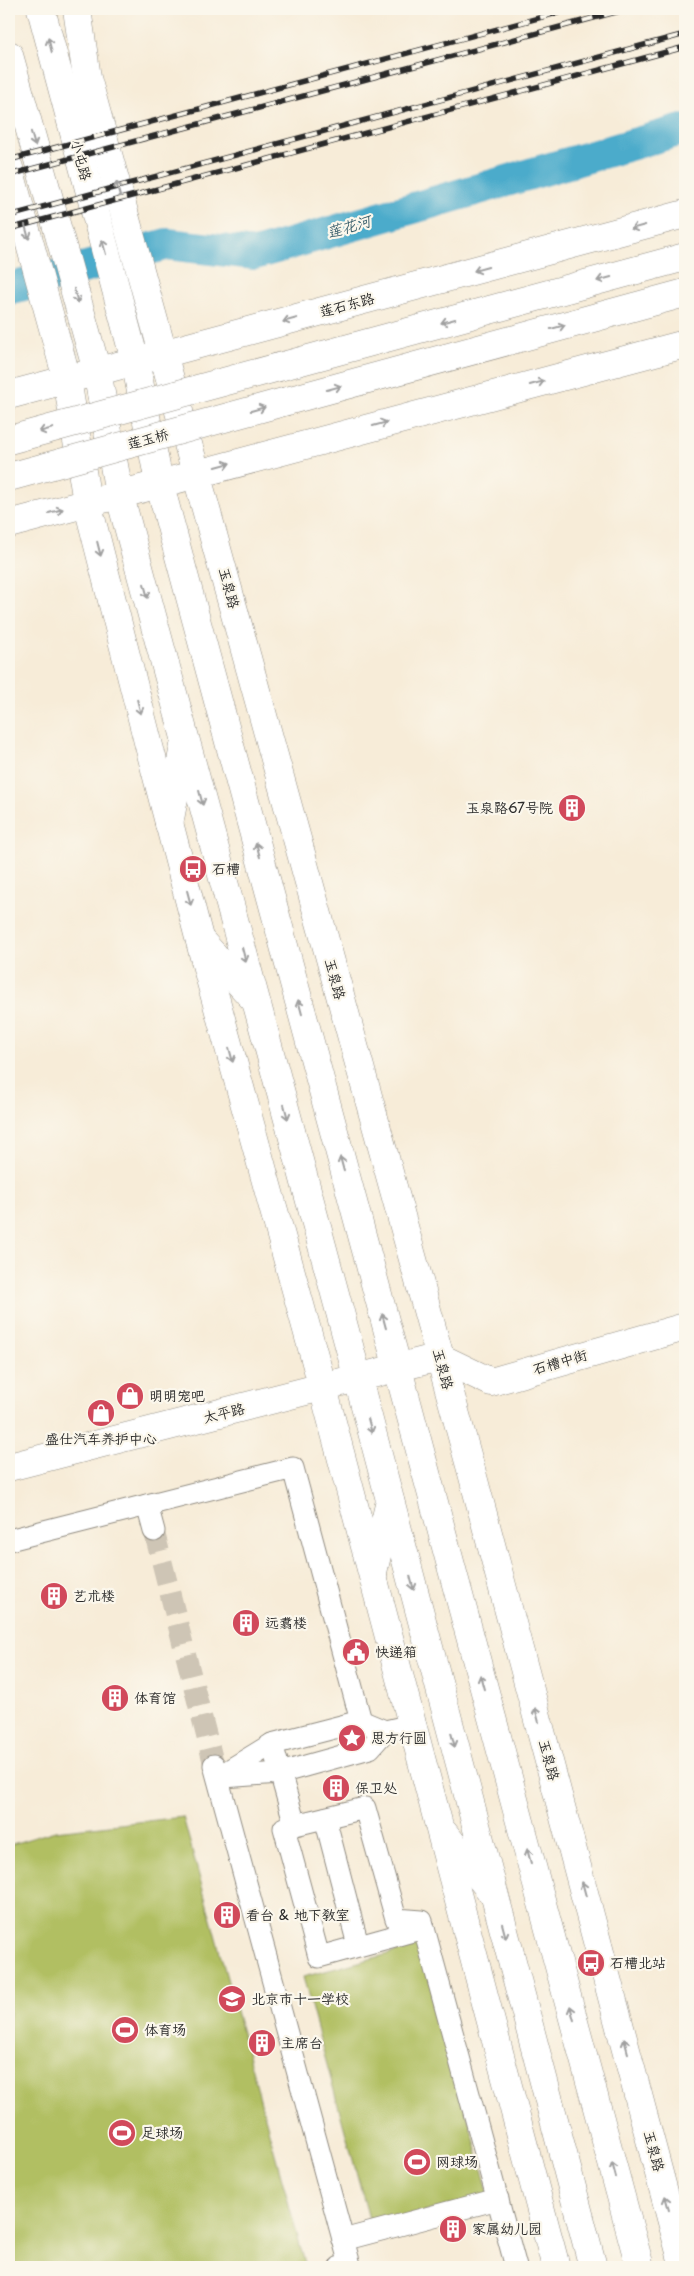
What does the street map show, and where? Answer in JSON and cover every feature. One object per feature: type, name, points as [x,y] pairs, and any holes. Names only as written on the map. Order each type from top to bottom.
[{"type":"main road","name":"小屯路","points":[[41,9],[135,361],[159,482]]},
{"type":"main road","name":"小屯路","points":[[77,9],[87,78],[164,353]]},
{"type":"main road","points":[[9,55],[97,371],[119,493],[358,1379],[593,2267]]},
{"type":"main road","points":[[9,168],[67,380],[87,502],[169,824],[323,1388],[556,2267]]},
{"type":"main road","name":"莲石东路","points":[[9,395],[685,214]]},
{"type":"main road","points":[[9,440],[685,257]]},
{"type":"main road","name":"莲玉桥","points":[[9,477],[685,293]]},
{"type":"main road","points":[[9,524],[159,482],[685,344]]},
{"type":"main road","name":"玉泉路","points":[[164,353],[439,1357],[684,2267]]},
{"type":"main road","points":[[159,482],[640,2267]]},
{"type":"main road","points":[[169,824],[185,738]]},
{"type":"main road","points":[[200,940],[256,1003]]},
{"type":"main road","name":"石槽中街","points":[[439,1357],[491,1382],[685,1327]]},
{"type":"main road","name":"太平路","points":[[9,1467],[439,1357]]},
{"type":"main road","points":[[373,1576],[390,1501]]},
{"type":"main road","points":[[438,1826],[494,1895]]},
{"type":"main road","points":[[523,2143],[539,2064]]},
{"type":"street","points":[[9,1540],[293,1468],[361,1721]]},
{"type":"street","points":[[147,1505],[154,1531]]},
{"type":"street","points":[[216,1771],[272,1744],[361,1721],[385,1731]]},
{"type":"street","points":[[216,1771],[280,1773],[370,1748],[385,1731],[412,1724]]},
{"type":"street","points":[[272,1744],[295,1826]]},
{"type":"street","points":[[216,1771],[350,2265],[340,2267]]},
{"type":"street","points":[[424,1928],[319,1957],[284,1828],[365,1808],[396,1919],[422,1921],[424,1928],[498,2200],[516,2267]]},
{"type":"street","points":[[325,1818],[358,1945]]},
{"type":"street","points":[[343,2240],[498,2200]]},
{"type":"green space","name":"体育场","points":[[183,1817],[306,2267],[13,2267],[9,2253],[9,1845],[55,1831]]},
{"type":"green space","points":[[422,1945],[489,2195],[371,2226],[303,1977]]},
{"type":"waterway","name":"莲花河","points":[[9,289],[167,244],[255,254],[685,129]]},
{"type":"tunnel","points":[[154,1531],[214,1765]]},
{"type":"railway","points":[[9,160],[572,9]]},
{"type":"railway","points":[[9,175],[627,9]]},
{"type":"railway","points":[[9,216],[685,34]]},
{"type":"railway","points":[[9,229],[685,47]]},
{"type":"place","name":"玉泉路67号院","points":[[572,808]]},
{"type":"place","name":"石槽","points":[[193,869]]},
{"type":"place","name":"明明宠吧","points":[[130,1396]]},
{"type":"place","name":"盛仕汽车养护中心","points":[[101,1413]]},
{"type":"place","name":"艺术楼","points":[[54,1596]]},
{"type":"place","name":"远翥楼","points":[[246,1623]]},
{"type":"place","name":"快递箱","points":[[356,1652]]},
{"type":"place","name":"体育馆","points":[[115,1698]]},
{"type":"place","name":"思方行圆","points":[[352,1738]]},
{"type":"place","name":"保卫处","points":[[336,1788]]},
{"type":"place","name":"看台 & 地下教室","points":[[227,1915]]},
{"type":"place","name":"石槽北站","points":[[591,1963]]},
{"type":"place","name":"北京市十一学校","points":[[232,1999]]},
{"type":"place","name":"体育场","points":[[125,2030]]},
{"type":"place","name":"主席台","points":[[262,2043]]},
{"type":"place","name":"足球场","points":[[122,2133]]},
{"type":"place","name":"网球场","points":[[417,2162]]},
{"type":"place","name":"家属幼儿园","points":[[453,2229]]}]
